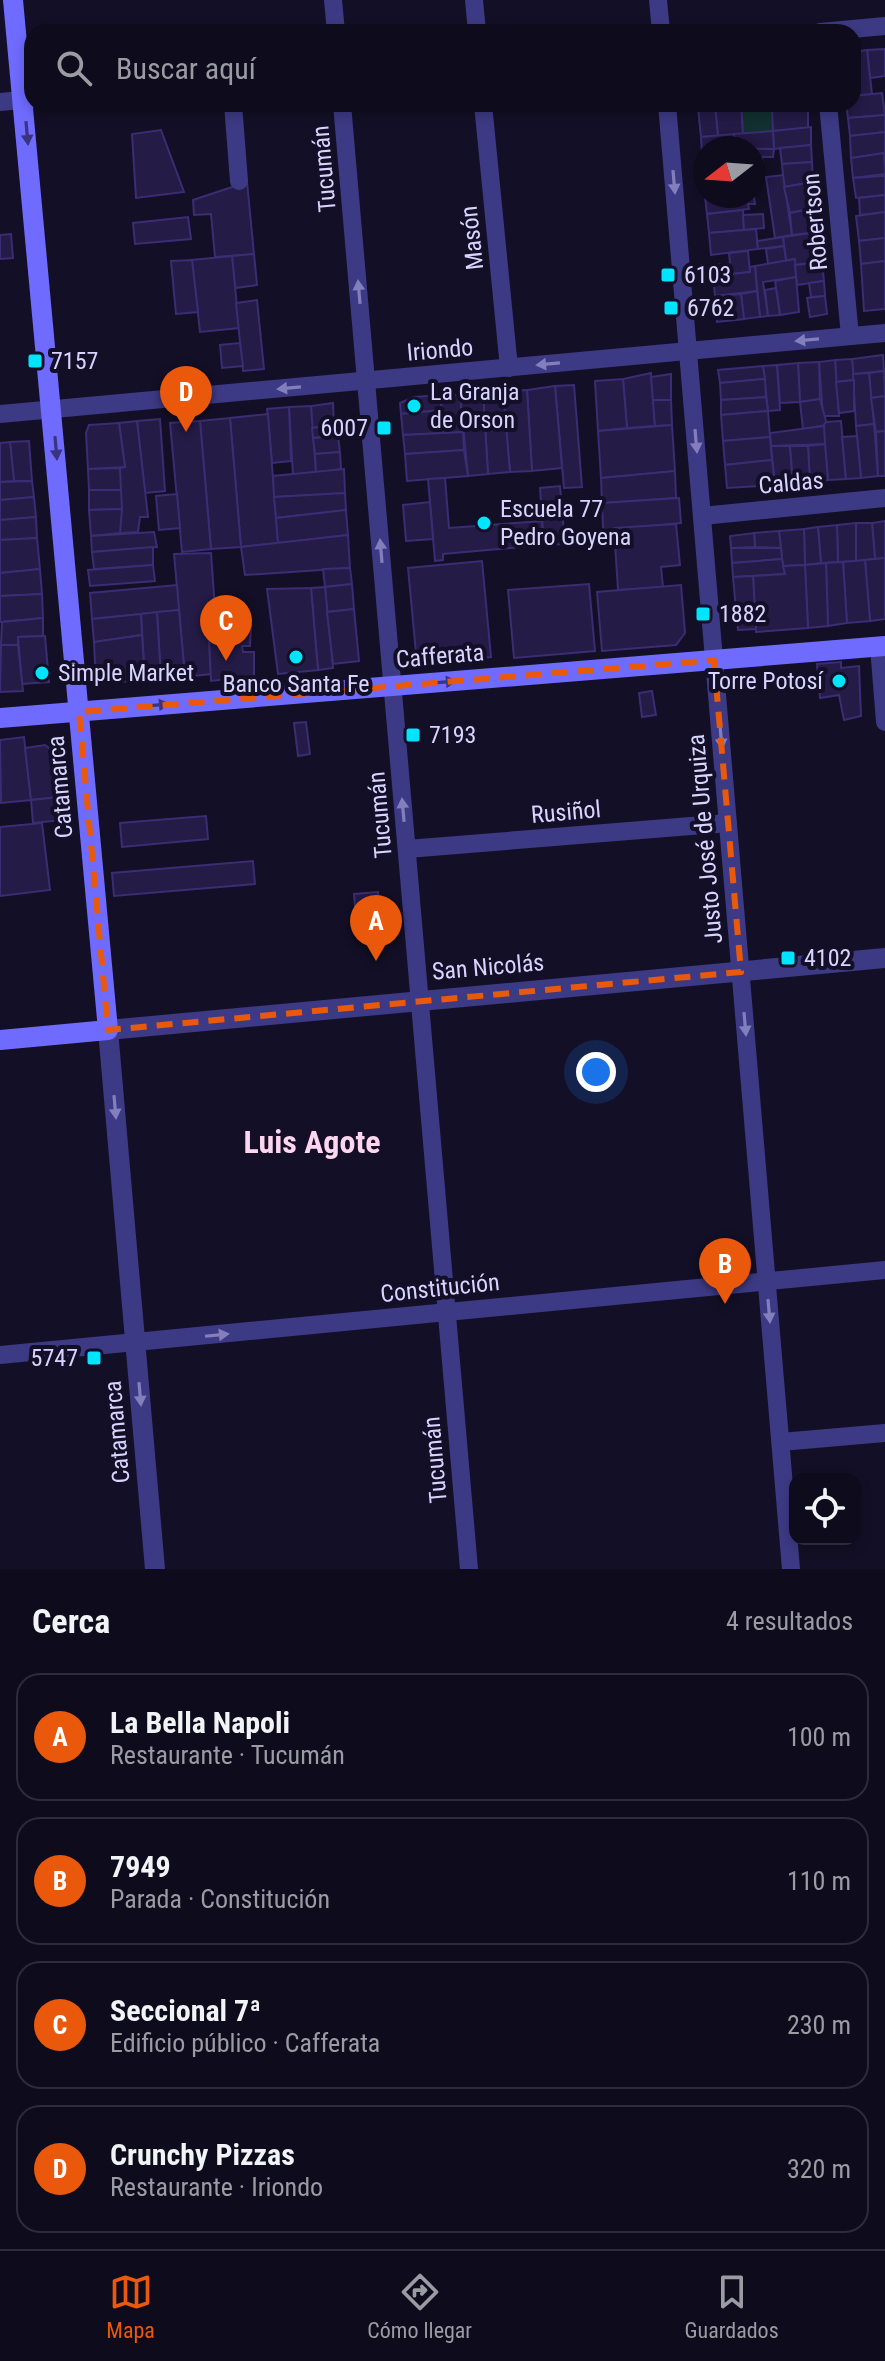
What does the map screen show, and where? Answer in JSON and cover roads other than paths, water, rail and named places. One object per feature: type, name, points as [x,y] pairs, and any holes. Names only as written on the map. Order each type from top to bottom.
[{"type":"main road","name":"Catamarca","points":[[13,0],[24,73]]},
{"type":"main road","name":"Catamarca","points":[[29,112],[108,1030]]},
{"type":"main road","name":"Cafferata","points":[[0,718],[882,646]]},
{"type":"main road","name":"San Nicolás","points":[[0,1040],[108,1030]]},
{"type":"street","points":[[333,0],[335,24]]},
{"type":"street","points":[[474,0],[476,24]]},
{"type":"street","points":[[658,0],[660,24]]},
{"type":"street","points":[[861,28],[885,26]]},
{"type":"street","points":[[0,102],[24,100]]},
{"type":"street","points":[[234,112],[239,181]]},
{"type":"street","name":"Tucumán","points":[[343,112],[469,1569]]},
{"type":"street","name":"Masón","points":[[484,112],[509,368]]},
{"type":"street","name":"Justo José de Urquiza","points":[[668,112],[791,1569]]},
{"type":"street","name":"Robertson","points":[[829,112],[850,336]]},
{"type":"street","name":"Iriondo","points":[[0,414],[885,333]]},
{"type":"street","name":"Caldas","points":[[702,516],[885,498]]},
{"type":"street","points":[[882,646],[885,722]]},
{"type":"street","name":"Rusiñol","points":[[407,849],[728,823]]},
{"type":"street","name":"San Nicolás","points":[[108,1030],[885,958]]},
{"type":"street","name":"Catamarca","points":[[108,1030],[155,1569]]},
{"type":"street","name":"Constitución","points":[[0,1355],[885,1270]]},
{"type":"street","points":[[781,1442],[885,1433]]},
{"type":"place","name":"6103","points":[[668,275]]},
{"type":"place","name":"6762","points":[[671,308]]},
{"type":"place","name":"7157","points":[[35,361]]},
{"type":"place","name":"La Granja de Orson","points":[[414,406]]},
{"type":"place","name":"6007","points":[[384,428]]},
{"type":"place","name":"Crunchy Pizzas","points":[[186,432]]},
{"type":"place","name":"Escuela 77 Pedro Goyena","points":[[484,523]]},
{"type":"place","name":"1882","points":[[703,614]]},
{"type":"place","name":"Banco Santa Fe","points":[[296,657]]},
{"type":"place","name":"Seccional 7ª","points":[[226,661]]},
{"type":"place","name":"Simple Market","points":[[42,673]]},
{"type":"place","name":"Torre Potosí","points":[[839,681]]},
{"type":"place","name":"7193","points":[[413,735]]},
{"type":"place","name":"4102","points":[[788,958]]},
{"type":"place","name":"La Bella Napoli","points":[[376,961]]},
{"type":"place","name":"7949","points":[[725,1304]]},
{"type":"place","name":"5747","points":[[94,1358]]},
{"type":"district","name":"Luis Agote","points":[[312,1142]]}]
